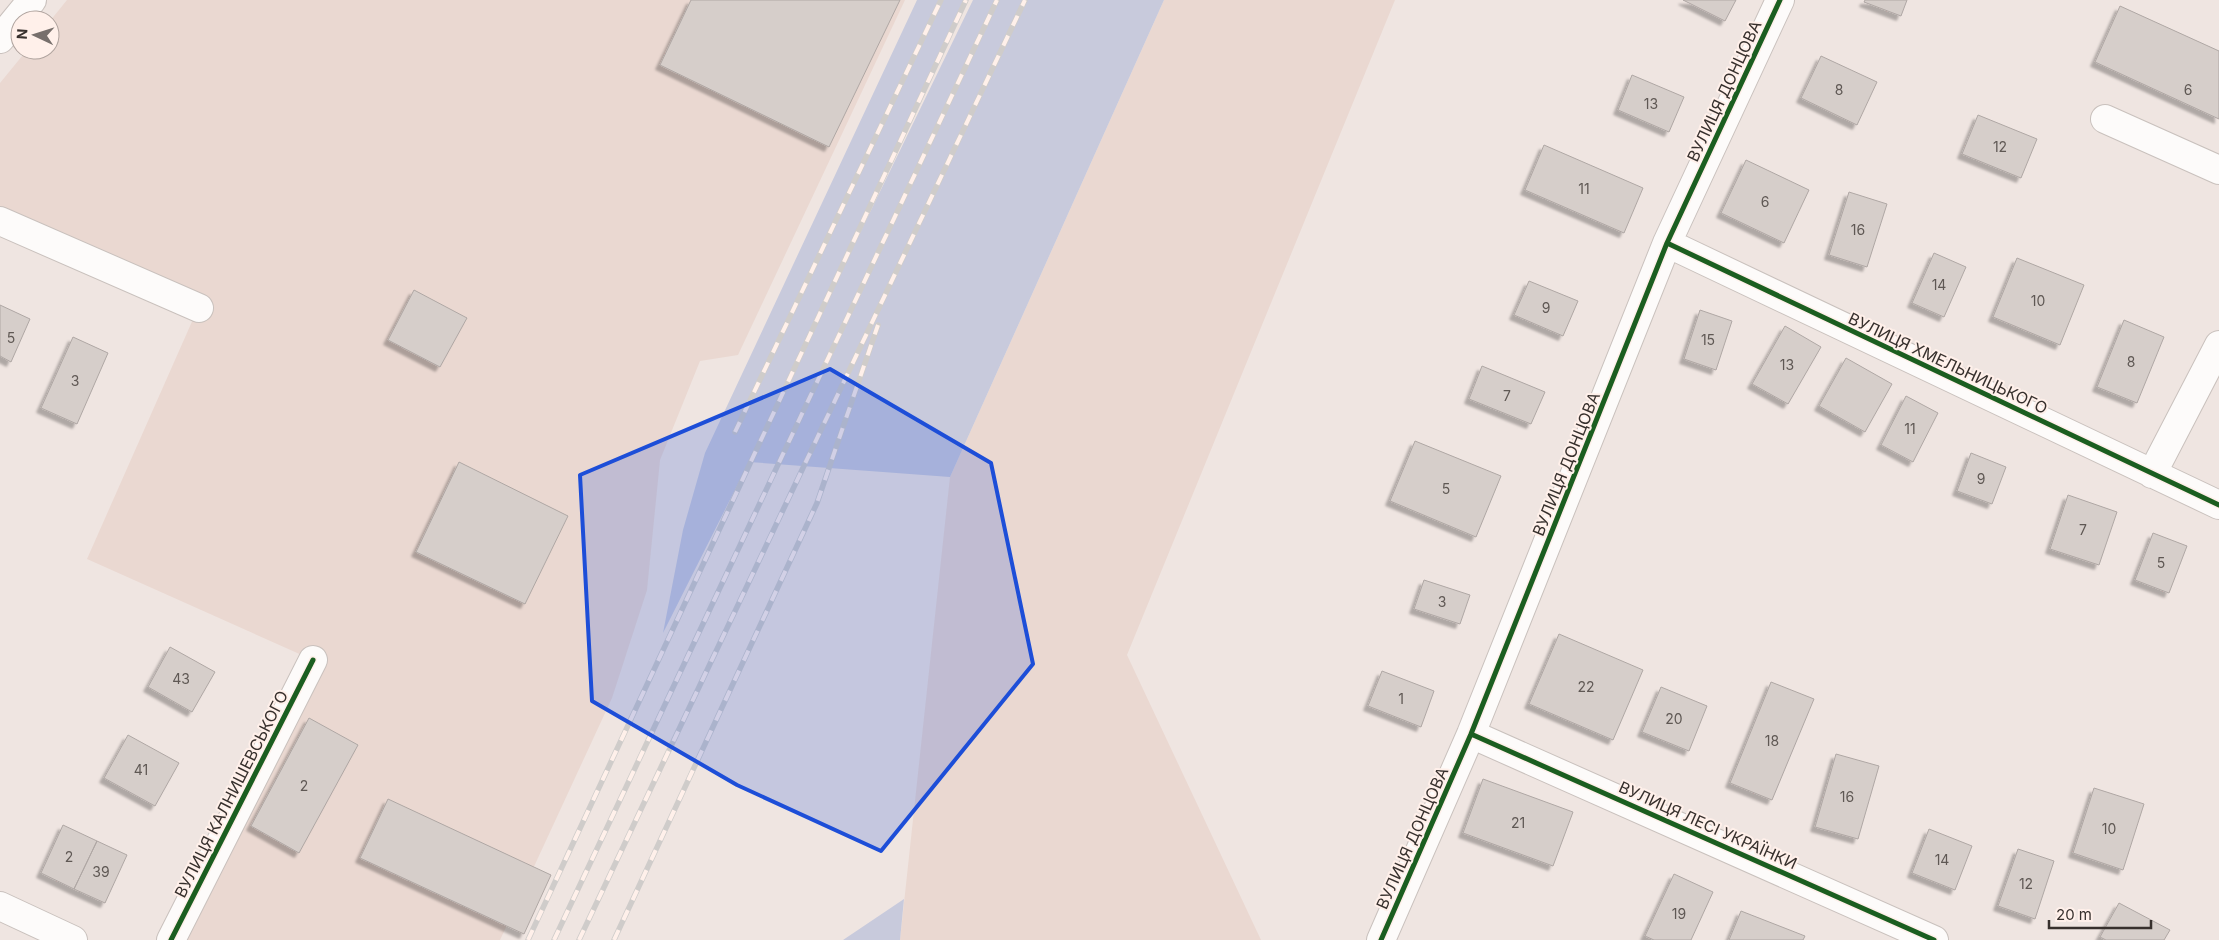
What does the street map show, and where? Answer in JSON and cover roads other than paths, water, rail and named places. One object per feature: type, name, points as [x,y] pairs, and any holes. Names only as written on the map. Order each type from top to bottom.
[{"type":"street","points":[[0,39],[32,0]]},
{"type":"street","name":"ВУЛИЦЯ ДОНЦОВА","points":[[1381,940],[1471,734],[1667,244],[1780,0]]},
{"type":"street","points":[[2105,119],[2219,170]]},
{"type":"street","points":[[0,221],[199,308]]},
{"type":"street","name":"ВУЛИЦЯ ХМЕЛЬНИЦЬКОГО","points":[[1667,244],[2219,505]]},
{"type":"street","points":[[2152,474],[2219,346]]},
{"type":"street","name":"ВУЛИЦЯ КАЛНИШЕВСЬКОГО","points":[[170,940],[313,660]]},
{"type":"street","name":"ВУЛИЦЯ ЛЕСІ УКРАЇНКИ","points":[[1471,734],[1934,940]]},
{"type":"street","points":[[0,906],[73,940]]},
{"type":"railway","points":[[735,432],[941,0]]},
{"type":"railway","points":[[528,940],[966,0]]},
{"type":"railway","points":[[554,940],[997,0]]},
{"type":"railway","points":[[579,940],[1025,0]]},
{"type":"railway","points":[[614,940],[817,503],[878,325]]}]
